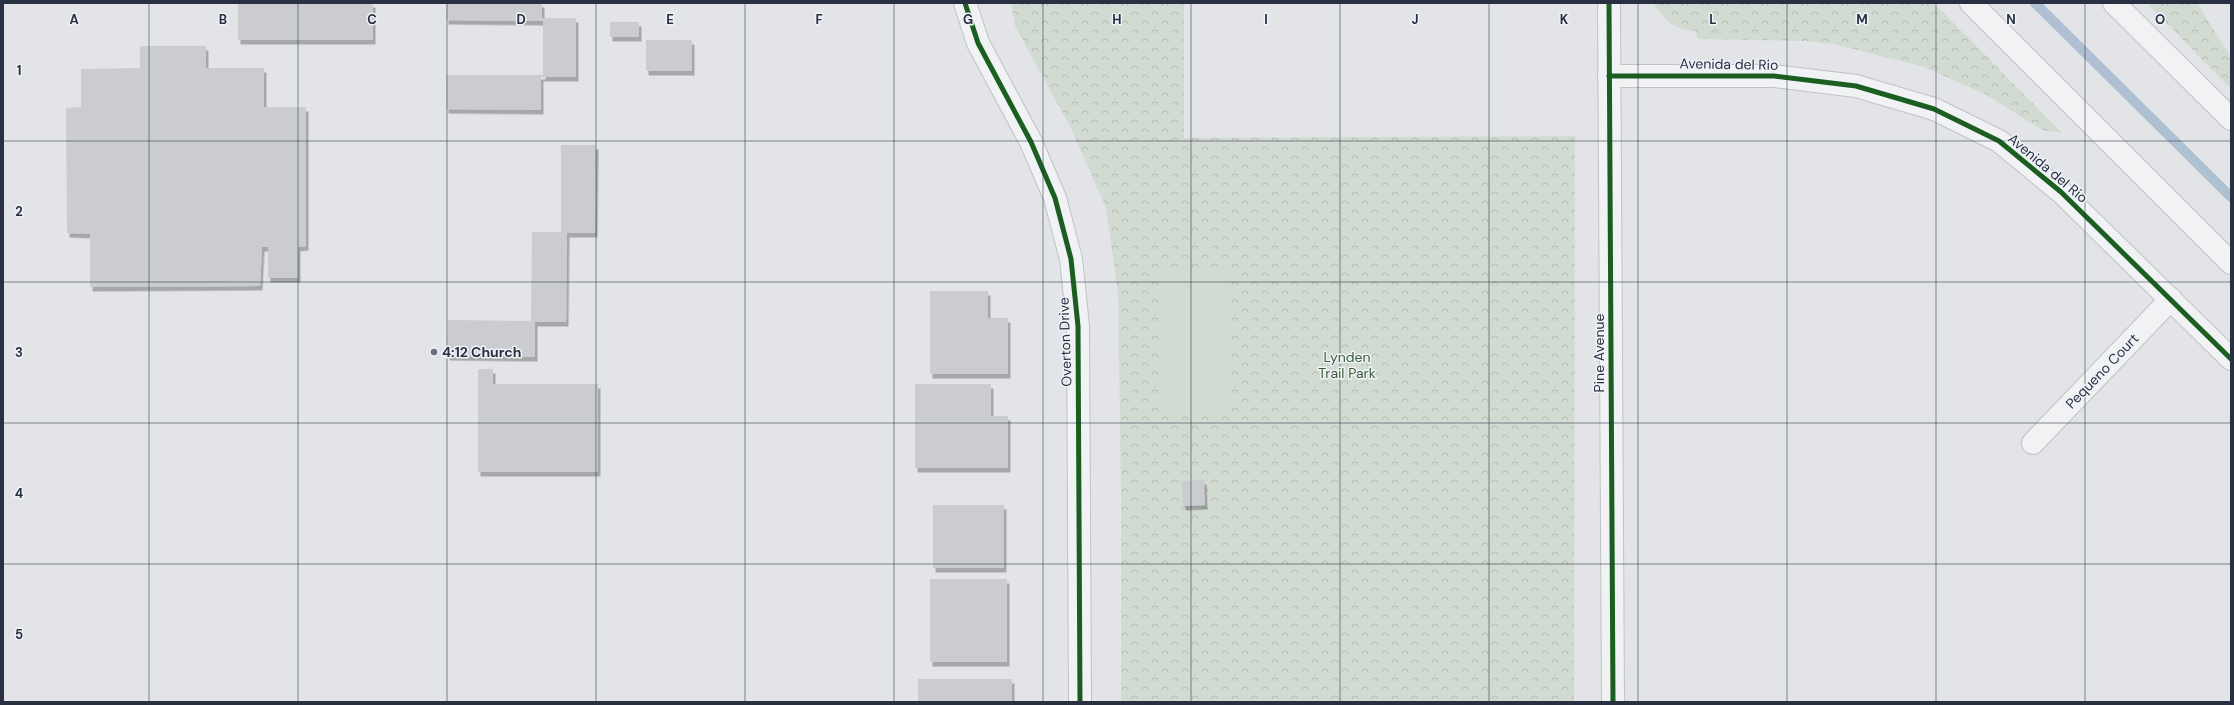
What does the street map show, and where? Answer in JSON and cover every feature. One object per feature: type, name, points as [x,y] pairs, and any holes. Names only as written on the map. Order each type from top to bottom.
[{"type":"street","name":"Overton Drive","points":[[964,3],[978,43],[1030,142],[1055,198],[1071,259],[1078,326],[1080,702]]},
{"type":"street","name":"Pine Avenue","points":[[1609,3],[1613,702]]},
{"type":"street","points":[[1971,3],[2231,263]]},
{"type":"street","points":[[2114,3],[2231,119]]},
{"type":"street","name":"Avenida del Rio","points":[[1609,76],[1774,76],[1856,86],[1934,108],[1998,141],[2060,192],[2231,359]]},
{"type":"street","name":"Pequeno Court","points":[[2033,443],[2171,299]]},
{"type":"green space","name":"Lynden Trail Park","points":[[1011,3],[1184,3],[1184,138],[1575,136],[1574,702],[1121,702],[1121,490],[1118,293],[1106,208],[1072,130],[1015,26]]},
{"type":"green space","points":[[1653,3],[1934,3],[2062,133],[2042,130],[1985,94],[1924,67],[1834,44],[1804,41],[1697,39],[1696,31],[1688,30],[1671,23],[1662,15]]},
{"type":"green space","points":[[2147,3],[2197,3],[2231,57],[2231,83],[2228,86]]},
{"type":"green space","points":[[1231,269],[1232,412],[1160,412],[1159,270]]},
{"type":"building","points":[[238,3],[373,3],[373,40],[238,40]]},
{"type":"building","points":[[446,3],[542,3],[542,18],[576,18],[576,77],[541,77],[541,110],[446,109],[446,75],[543,75],[543,21],[446,20]]},
{"type":"building","points":[[610,22],[639,22],[639,37],[610,37]]},
{"type":"building","points":[[646,40],[692,40],[692,71],[646,71]]},
{"type":"building","points":[[140,46],[206,46],[206,68],[264,68],[264,107],[306,107],[306,246],[298,247],[298,278],[268,278],[268,247],[262,247],[260,286],[90,287],[90,234],[67,233],[66,108],[81,107],[81,69],[140,68]]},
{"type":"building","points":[[561,145],[596,145],[595,233],[567,233],[566,322],[535,322],[535,357],[447,356],[448,320],[531,321],[532,232],[561,232]]},
{"type":"building","points":[[930,291],[988,291],[988,318],[1008,318],[1008,374],[930,374]]},
{"type":"building","points":[[478,369],[493,369],[493,384],[598,384],[598,472],[478,472]]},
{"type":"building","points":[[915,384],[991,384],[991,416],[1008,416],[1008,468],[915,468]]},
{"type":"building","points":[[1204,480],[1205,505],[1183,506],[1182,481]]},
{"type":"building","points":[[933,505],[1004,505],[1004,568],[933,568]]},
{"type":"building","points":[[930,579],[1007,579],[1007,662],[930,662]]},
{"type":"building","points":[[918,679],[1012,679],[1012,702],[918,702]]},
{"type":"waterway","points":[[2035,3],[2231,197]]},
{"type":"cycle path","points":[[965,3],[978,43],[1031,142],[1055,198],[1071,259],[1078,326],[1080,702]]},
{"type":"cycle path","points":[[1609,3],[1613,702]]},
{"type":"cycle path","points":[[1609,76],[1774,76],[1856,86],[1934,109],[1999,141],[2061,192],[2231,359]]},
{"type":"place","name":"4:12 Church","points":[[434,352]]}]
